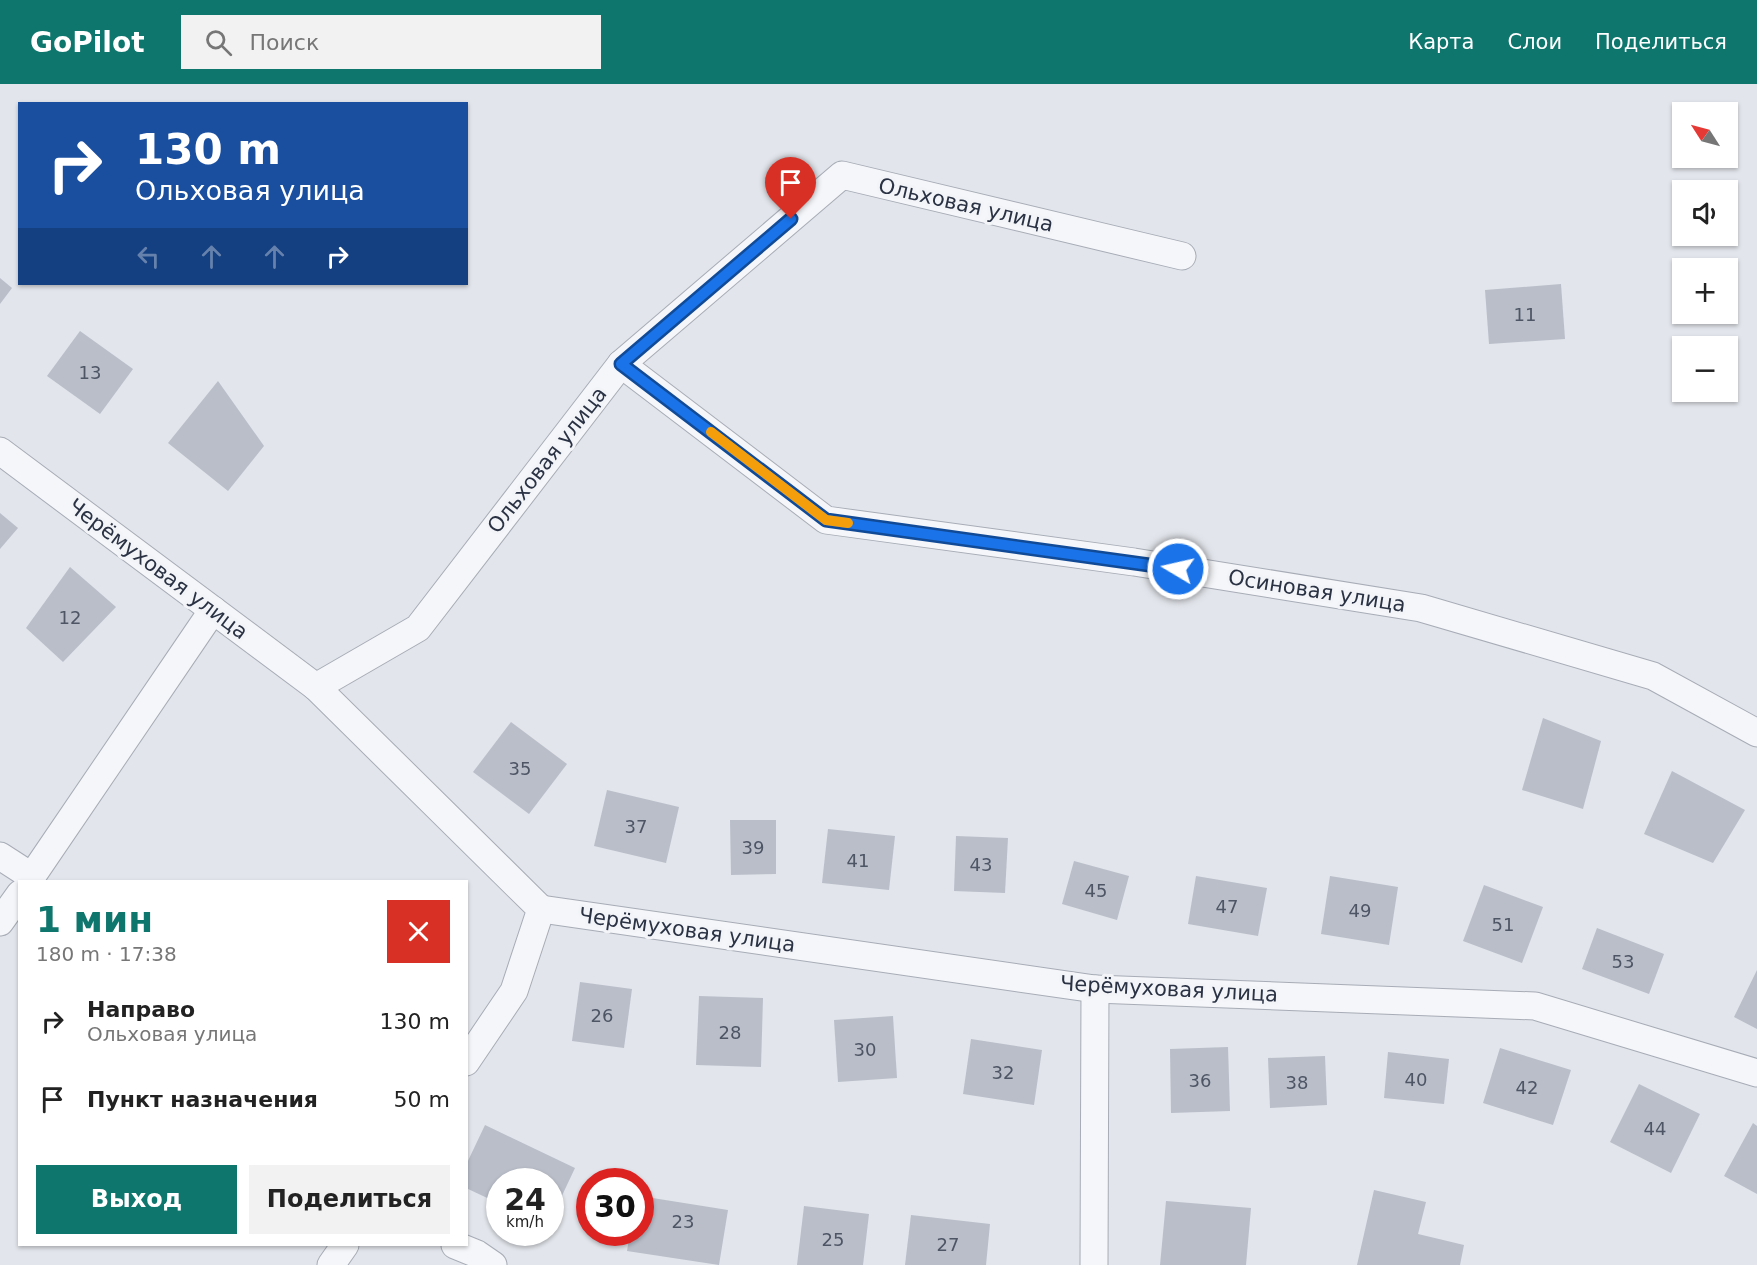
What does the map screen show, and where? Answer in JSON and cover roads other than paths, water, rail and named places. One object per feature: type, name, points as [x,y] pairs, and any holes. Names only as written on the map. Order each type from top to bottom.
[{"type":"street","name":"Ольховая улица","points":[[316,687],[417,628],[621,364],[843,175],[1182,256]]},
{"type":"street","name":"Осиновая улица","points":[[621,364],[826,520],[1134,562],[1421,608],[1653,676],[1757,733]]},
{"type":"street","name":"Черёмуховая улица","points":[[0,451],[316,687],[541,909],[1095,989],[1535,1006],[1757,1073]]},
{"type":"street","points":[[29,880],[213,610]]},
{"type":"street","points":[[0,856],[22,880]]},
{"type":"street","points":[[0,922],[18,896]]},
{"type":"street","points":[[468,1059],[514,992],[541,909]]},
{"type":"street","points":[[1094,1265],[1095,989]]},
{"type":"street","points":[[331,1265],[344,1246]]},
{"type":"street","points":[[457,1246],[477,1254],[493,1265]]}]
